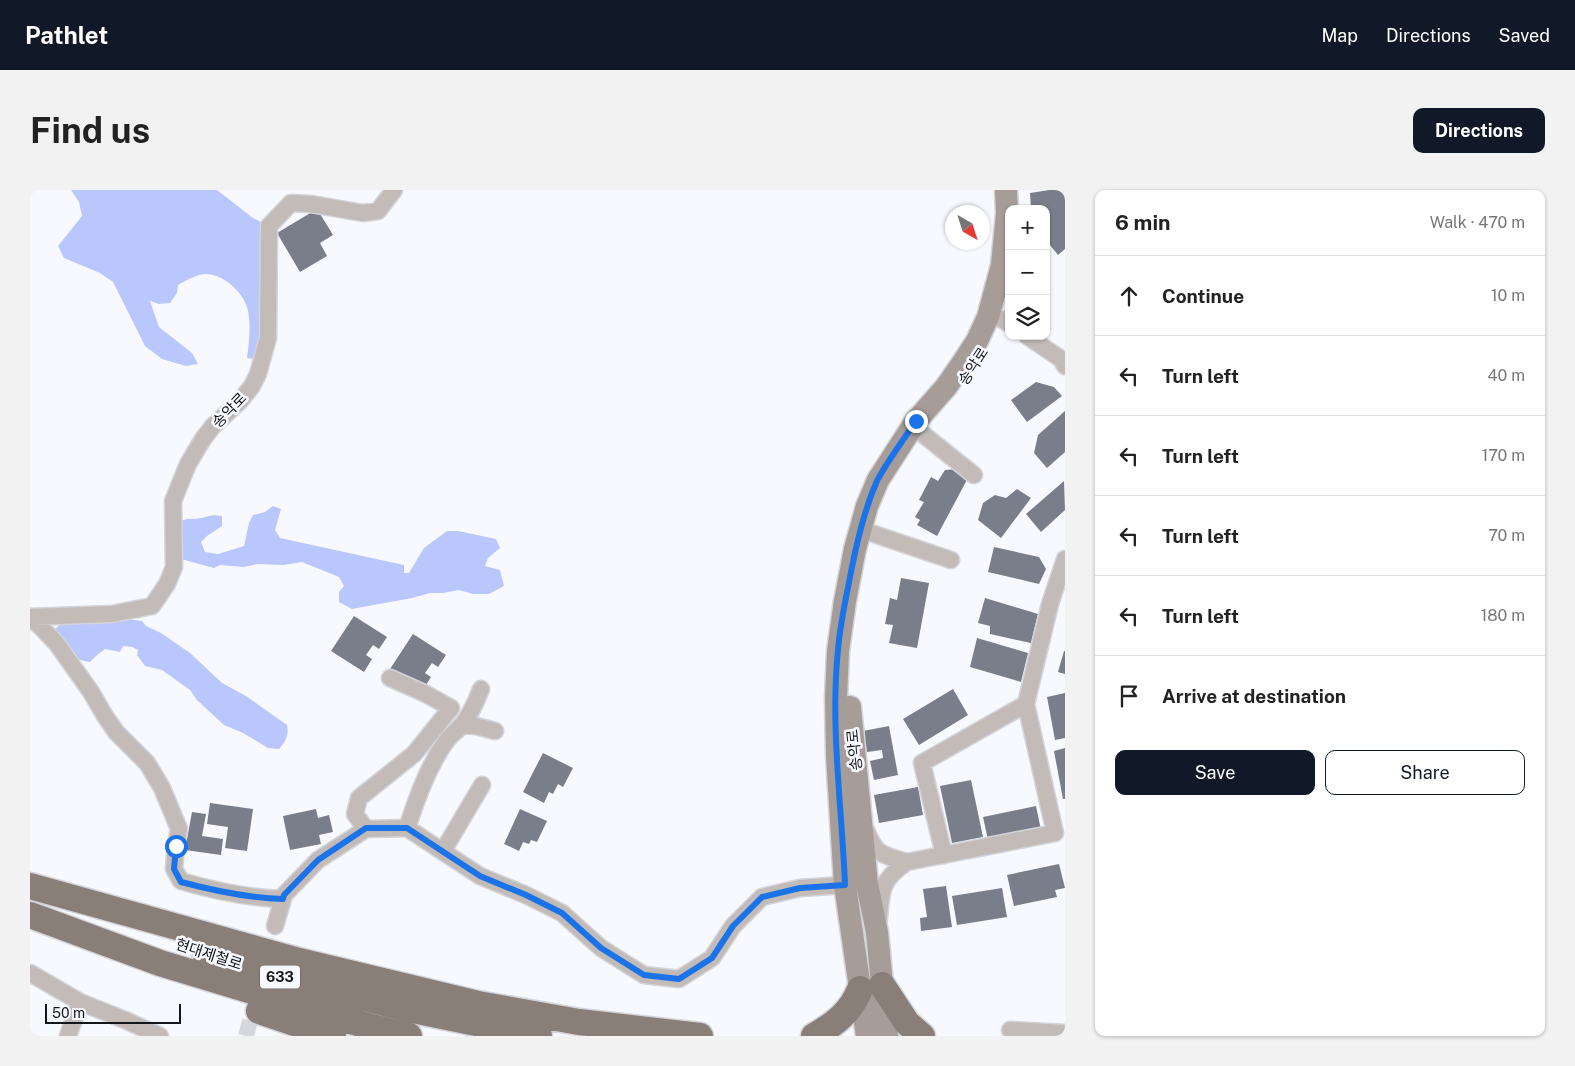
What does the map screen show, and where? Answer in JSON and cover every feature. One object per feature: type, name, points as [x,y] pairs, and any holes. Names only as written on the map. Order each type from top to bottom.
[{"type":"highway","points":[[30,888],[299,961],[478,1004],[579,1022],[700,1036]]},
{"type":"highway","name":"현대제철로","points":[[30,888],[105,919],[270,974],[408,1009],[539,1036]]},
{"type":"highway","points":[[31,915],[156,975],[333,1036]]},
{"type":"highway","name":"현대제철로","points":[[31,915],[160,963],[355,1022],[409,1036]]},
{"type":"highway","points":[[814,1036],[833,1025],[843,1016],[856,999],[871,987],[906,1023],[922,1036]]},
{"type":"main road","points":[[867,1036],[871,987],[845,885],[837,755],[836,698],[838,651],[845,602],[855,549],[867,506],[878,480],[916,421],[946,387],[962,364],[977,341],[988,317],[1002,265],[1007,213],[1006,190]]},
{"type":"main road","points":[[1014,190],[1015,205]]},
{"type":"main road","name":"송악로","points":[[887,1036],[871,987],[877,932],[867,884],[860,818],[847,684],[848,655],[859,591],[887,492],[919,431],[966,380],[1005,322]]},
{"type":"street","name":"송악로","points":[[30,618],[112,614],[152,606],[167,584],[174,567],[173,501],[188,464],[203,439],[240,401],[252,386],[258,374],[268,338],[269,226],[291,203],[311,204],[363,213],[378,211],[394,190]]},
{"type":"street","points":[[1033,340],[1064,361]]},
{"type":"street","points":[[919,431],[974,476]]},
{"type":"street","points":[[874,534],[951,560]]},
{"type":"street","name":"송악로","points":[[860,818],[872,846],[884,856],[907,862],[1055,833],[1026,704],[1050,604],[1065,560]]},
{"type":"street","points":[[30,618],[57,644],[91,692],[116,732],[147,763],[162,788],[180,829],[174,869],[181,882],[228,894],[283,899]]},
{"type":"street","points":[[366,828],[355,814],[359,798],[414,754],[451,708],[426,694],[390,678]]},
{"type":"street","points":[[407,828],[416,800],[428,773],[448,740],[462,725],[476,704],[481,689]]},
{"type":"street","points":[[944,855],[922,763],[1026,704]]},
{"type":"street","points":[[462,725],[476,726],[495,731]]},
{"type":"street","points":[[443,851],[482,785]]},
{"type":"street","points":[[275,926],[284,895],[318,860],[366,828],[407,828],[480,876],[526,895],[562,913],[601,948],[644,975],[679,979],[712,958],[733,926],[762,897],[800,888],[845,885]]},
{"type":"street","points":[[877,932],[880,897],[886,881],[907,862]]},
{"type":"street","points":[[30,973],[80,1002],[160,1036]]},
{"type":"street","points":[[68,1036],[80,1002]]},
{"type":"street","points":[[1010,1030],[1065,1033]]},
{"type":"shaded area","points":[[71,190],[217,190],[253,218],[269,226],[269,295],[255,359],[247,358],[249,323],[248,311],[243,298],[221,278],[207,274],[188,279],[178,285],[177,293],[170,303],[159,304],[150,301],[159,327],[192,353],[198,364],[186,366],[162,359],[145,346],[113,282],[100,273],[64,258],[58,246],[82,216],[79,202]]},
{"type":"shaded area","points":[[273,506],[281,509],[275,530],[280,538],[404,565],[404,573],[409,573],[424,548],[447,531],[458,531],[496,539],[500,548],[488,558],[485,566],[500,570],[504,586],[489,594],[473,594],[459,590],[430,593],[352,609],[339,602],[339,592],[344,586],[339,577],[302,562],[283,565],[257,564],[244,567],[220,565],[214,568],[181,559],[180,522],[183,520],[213,515],[222,516],[222,526],[201,542],[205,552],[218,554],[244,546],[249,523],[253,515],[265,512]]},
{"type":"shaded area","points":[[67,618],[142,621],[146,626],[161,633],[190,653],[222,683],[246,696],[287,725],[288,732],[285,741],[279,749],[268,748],[243,733],[224,725],[197,700],[190,690],[162,670],[145,666],[137,655],[138,650],[132,647],[123,646],[120,652],[105,649],[90,662],[78,659],[73,656],[56,633],[55,629]]},
{"type":"building","points":[[1065,190],[1065,249],[1058,255],[1050,245],[1050,205],[1031,205],[1030,193]]},
{"type":"building","points":[[317,209],[333,235],[320,243],[327,256],[300,272],[277,233]]},
{"type":"building","points":[[1036,382],[1054,387],[1062,396],[1027,422],[1011,400]]},
{"type":"building","points":[[1065,411],[1065,452],[1047,468],[1034,453],[1038,435]]},
{"type":"building","points":[[956,469],[969,476],[937,536],[917,525],[920,520],[915,517],[924,502],[919,500],[931,477],[938,481],[945,470]]},
{"type":"building","points":[[1064,481],[1065,510],[1041,532],[1026,514]]},
{"type":"building","points":[[1017,489],[1031,498],[1001,538],[978,520],[983,503],[995,495],[1006,498]]},
{"type":"building","points":[[994,547],[1039,557],[1046,569],[1039,584],[988,572]]},
{"type":"building","points":[[901,578],[929,583],[917,648],[889,643],[893,625],[885,624],[890,598],[897,600]]},
{"type":"building","points":[[985,598],[1038,614],[1031,643],[990,634],[990,626],[978,623]]},
{"type":"building","points":[[354,616],[387,637],[379,649],[373,645],[366,655],[372,659],[364,672],[331,651]]},
{"type":"building","points":[[413,634],[446,655],[438,667],[432,663],[425,673],[431,677],[423,690],[390,669]]},
{"type":"building","points":[[977,638],[1028,653],[1021,682],[970,667]]},
{"type":"building","points":[[1065,651],[1065,674],[1058,672]]},
{"type":"building","points":[[953,689],[968,715],[919,745],[903,719]]},
{"type":"building","points":[[1065,693],[1065,738],[1055,740],[1047,697]]},
{"type":"building","points":[[889,726],[898,775],[874,780],[870,761],[883,758],[882,750],[867,752],[863,731]]},
{"type":"building","points":[[1065,748],[1065,799],[1063,799],[1054,751]]},
{"type":"building","points":[[543,753],[573,768],[563,787],[558,784],[553,794],[549,792],[544,803],[523,792]]},
{"type":"building","points":[[971,780],[983,837],[952,843],[940,786]]},
{"type":"building","points":[[918,787],[923,815],[879,823],[874,795]]},
{"type":"building","points":[[210,803],[253,809],[247,851],[225,848],[228,827],[207,824]]},
{"type":"building","points":[[1036,806],[1041,830],[988,840],[983,817]]},
{"type":"building","points":[[316,809],[318,818],[329,815],[333,832],[319,835],[321,844],[290,850],[283,816]]},
{"type":"building","points":[[520,809],[547,821],[537,842],[531,840],[529,844],[523,842],[519,851],[504,844]]},
{"type":"building","points":[[192,812],[206,814],[202,836],[223,839],[221,855],[185,850]]},
{"type":"building","points":[[1059,864],[1065,888],[1055,890],[1057,897],[1014,906],[1007,875]]},
{"type":"building","points":[[946,886],[952,927],[921,931],[920,918],[927,917],[923,889]]},
{"type":"building","points":[[1002,888],[1007,917],[957,925],[952,896]]},
{"type":"tunnel","points":[[246,1036],[256,998]]},
{"type":"route","points":[[176,846],[174,869],[181,882],[228,894],[283,899],[284,895],[318,860],[366,828],[407,828],[480,876],[526,895],[562,913],[601,948],[644,975],[679,979],[712,958],[733,926],[762,897],[800,888],[845,885],[837,755],[836,698],[838,651],[845,602],[855,549],[867,506],[878,480],[916,421]]}]
